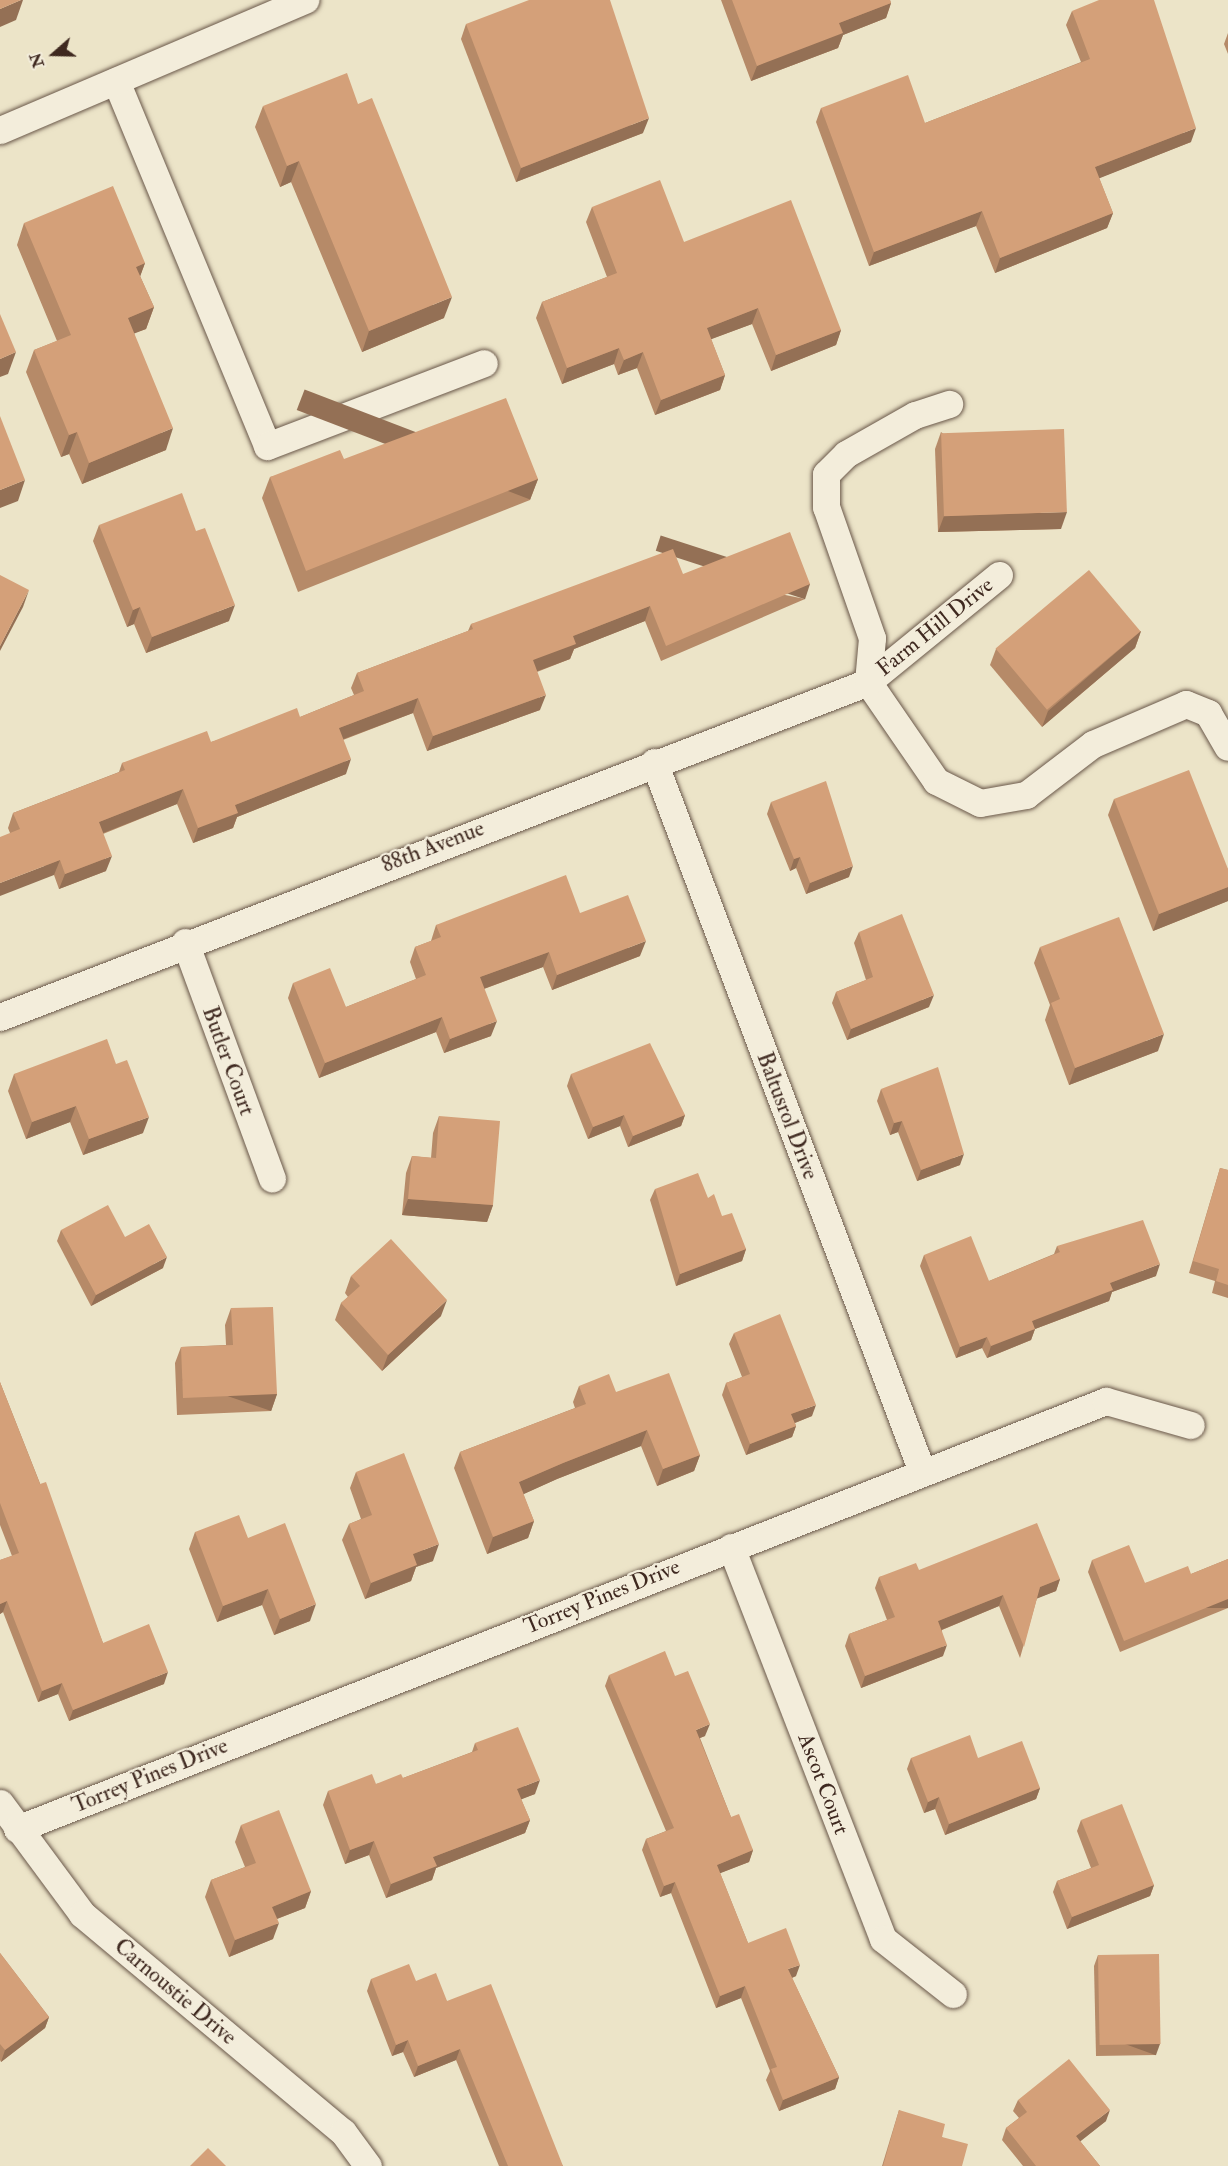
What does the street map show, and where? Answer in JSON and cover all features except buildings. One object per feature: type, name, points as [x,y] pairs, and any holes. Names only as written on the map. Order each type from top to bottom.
[{"type":"street","points":[[0,130],[305,0]]},
{"type":"street","points":[[116,81],[267,446],[484,363]]},
{"type":"street","points":[[868,682],[872,638],[826,507],[826,474],[856,448],[915,416],[949,404]]},
{"type":"street","name":"Farm Hill Drive","points":[[999,575],[868,682],[936,781],[980,803],[1026,795],[1093,744],[1186,704],[1208,713],[1228,747]]},
{"type":"street","name":"88th Avenue","points":[[0,1017],[185,942],[868,682]]},
{"type":"street","name":"Baltusrol Drive","points":[[654,762],[921,1469]]},
{"type":"street","name":"Butler Court","points":[[185,942],[272,1179]]},
{"type":"street","name":"Torrey Pines Drive","points":[[16,1828],[731,1547],[921,1469],[1106,1401],[1191,1425]]},
{"type":"street","name":"Ascot Court","points":[[731,1547],[883,1939],[953,1994]]},
{"type":"street","name":"Carnoustie Drive","points":[[0,1803],[16,1828],[82,1914],[343,2132],[368,2166]]}]
